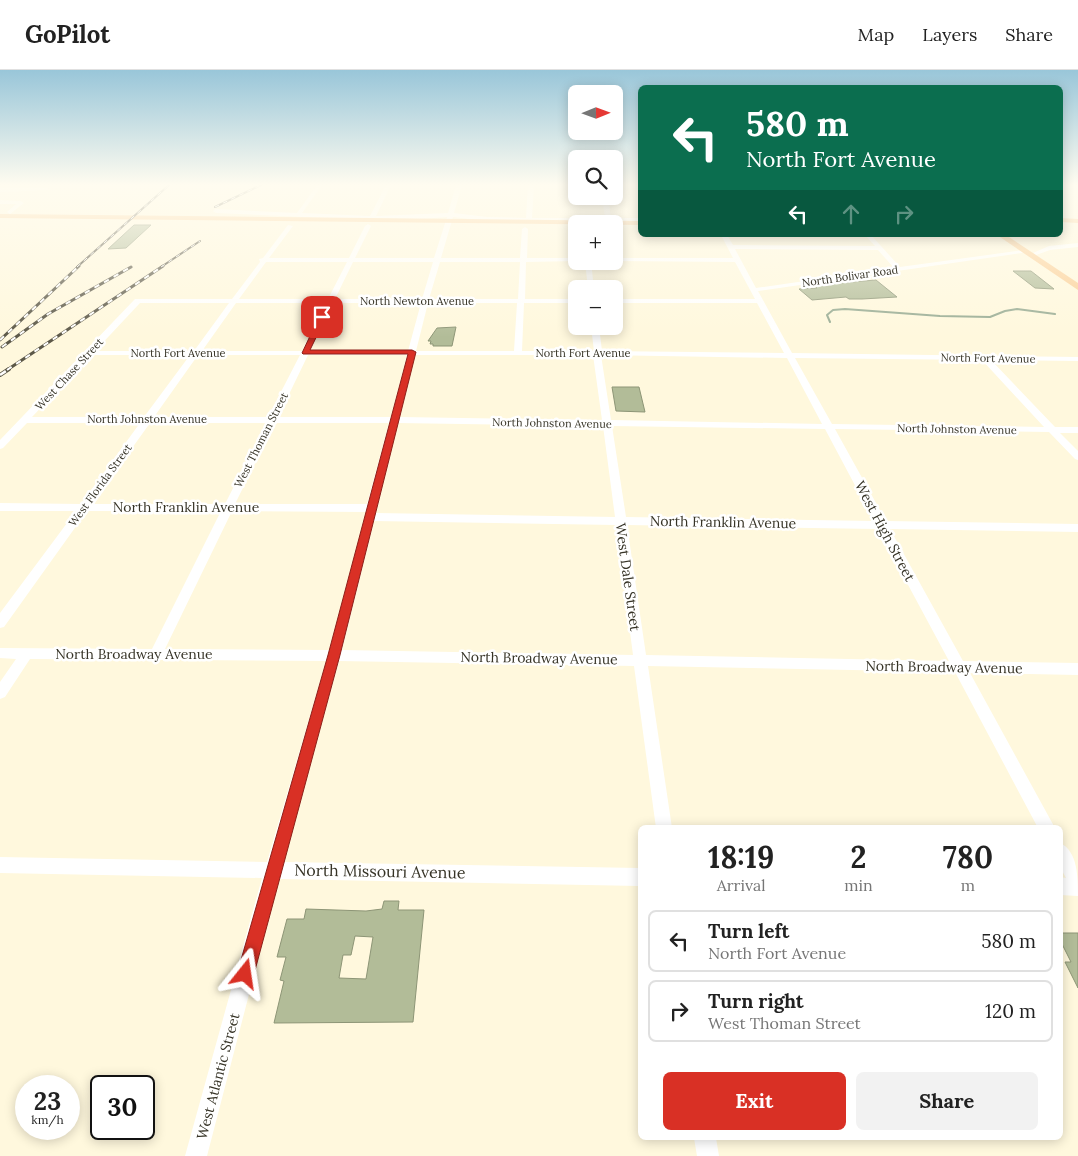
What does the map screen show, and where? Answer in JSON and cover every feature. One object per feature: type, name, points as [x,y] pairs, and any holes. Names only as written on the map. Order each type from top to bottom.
[{"type":"main road","points":[[1005,237],[1032,251]]},
{"type":"main road","points":[[1014,237],[1078,287]]},
{"type":"street","name":"West Florida Street","points":[[0,623],[262,260],[282,236]]},
{"type":"street","name":"West Thoman Street","points":[[155,655],[363,236]]},
{"type":"street","name":"West Atlantic Street","points":[[196,1156],[273,869],[334,655],[425,301],[444,236]]},
{"type":"street","points":[[518,353],[525,236]]},
{"type":"street","name":"West High Street","points":[[725,237],[1045,825]]},
{"type":"street","points":[[870,237],[899,270]]},
{"type":"street","name":"North Bolivar Road","points":[[754,290],[1078,245]]},
{"type":"street","points":[[731,247],[880,248]]},
{"type":"street","name":"North Bolivar Road","points":[[1006,255],[1032,251]]},
{"type":"street","points":[[262,260],[568,260]]},
{"type":"street","points":[[623,260],[737,260]]},
{"type":"street","name":"North Newton Avenue","points":[[138,302],[568,301]]},
{"type":"street","points":[[623,301],[760,301]]},
{"type":"street","name":"West Chase Street","points":[[0,446],[138,302]]},
{"type":"street","name":"West Dale Street","points":[[597,335],[597,353],[606,424],[664,825]]},
{"type":"street","name":"North Fort Avenue","points":[[88,353],[597,353],[1078,360]]},
{"type":"street","points":[[984,358],[1078,457]]},
{"type":"street","name":"North Johnston Avenue","points":[[26,420],[272,419],[1078,430]]},
{"type":"street","name":"North Franklin Avenue","points":[[0,507],[228,507],[620,521],[1078,528]]},
{"type":"street","name":"North Broadway Avenue","points":[[0,653],[334,655],[1078,669]]},
{"type":"street","points":[[0,693],[26,654]]},
{"type":"street","points":[[1063,857],[1078,885],[1063,886]]},
{"type":"street","name":"North Missouri Avenue","points":[[0,865],[638,877]]},
{"type":"street","points":[[705,1140],[708,1156]]},
{"type":"building","points":[[122,236],[139,236],[126,248],[108,249]]},
{"type":"building","points":[[1013,271],[1031,271],[1054,289],[1035,288]]},
{"type":"building","points":[[876,280],[897,297],[849,299],[846,297],[812,300],[799,289],[817,288],[815,285]]},
{"type":"building","points":[[456,327],[452,346],[433,346],[433,344],[430,344],[431,341],[428,341],[437,328]]},
{"type":"building","points":[[612,387],[639,387],[645,412],[616,411]]},
{"type":"building","points":[[384,901],[399,901],[398,910],[424,910],[413,1022],[274,1023],[284,981],[280,980],[286,957],[277,957],[287,919],[304,919],[306,909],[366,911],[382,909]],"holes":[[[355,936],[373,937],[366,979],[339,978],[343,955],[351,955]]]},
{"type":"building","points":[[1063,933],[1078,933],[1078,988],[1065,962],[1071,962],[1063,946]]},
{"type":"waterway","points":[[830,322],[827,315],[833,310],[845,309],[940,316],[990,317],[1017,309],[1055,314]]},
{"type":"railway","points":[[77,267],[112,236]]},
{"type":"railway","points":[[161,267],[200,241]]},
{"type":"railway","points":[[0,340],[79,266]]},
{"type":"railway","points":[[7,370],[163,266]]},
{"type":"railway","points":[[2,347],[48,314],[131,267]]},
{"type":"railway","points":[[0,375],[9,369]]},
{"type":"route","points":[[245,974],[334,655],[412,352],[305,353],[322,317]]}]
